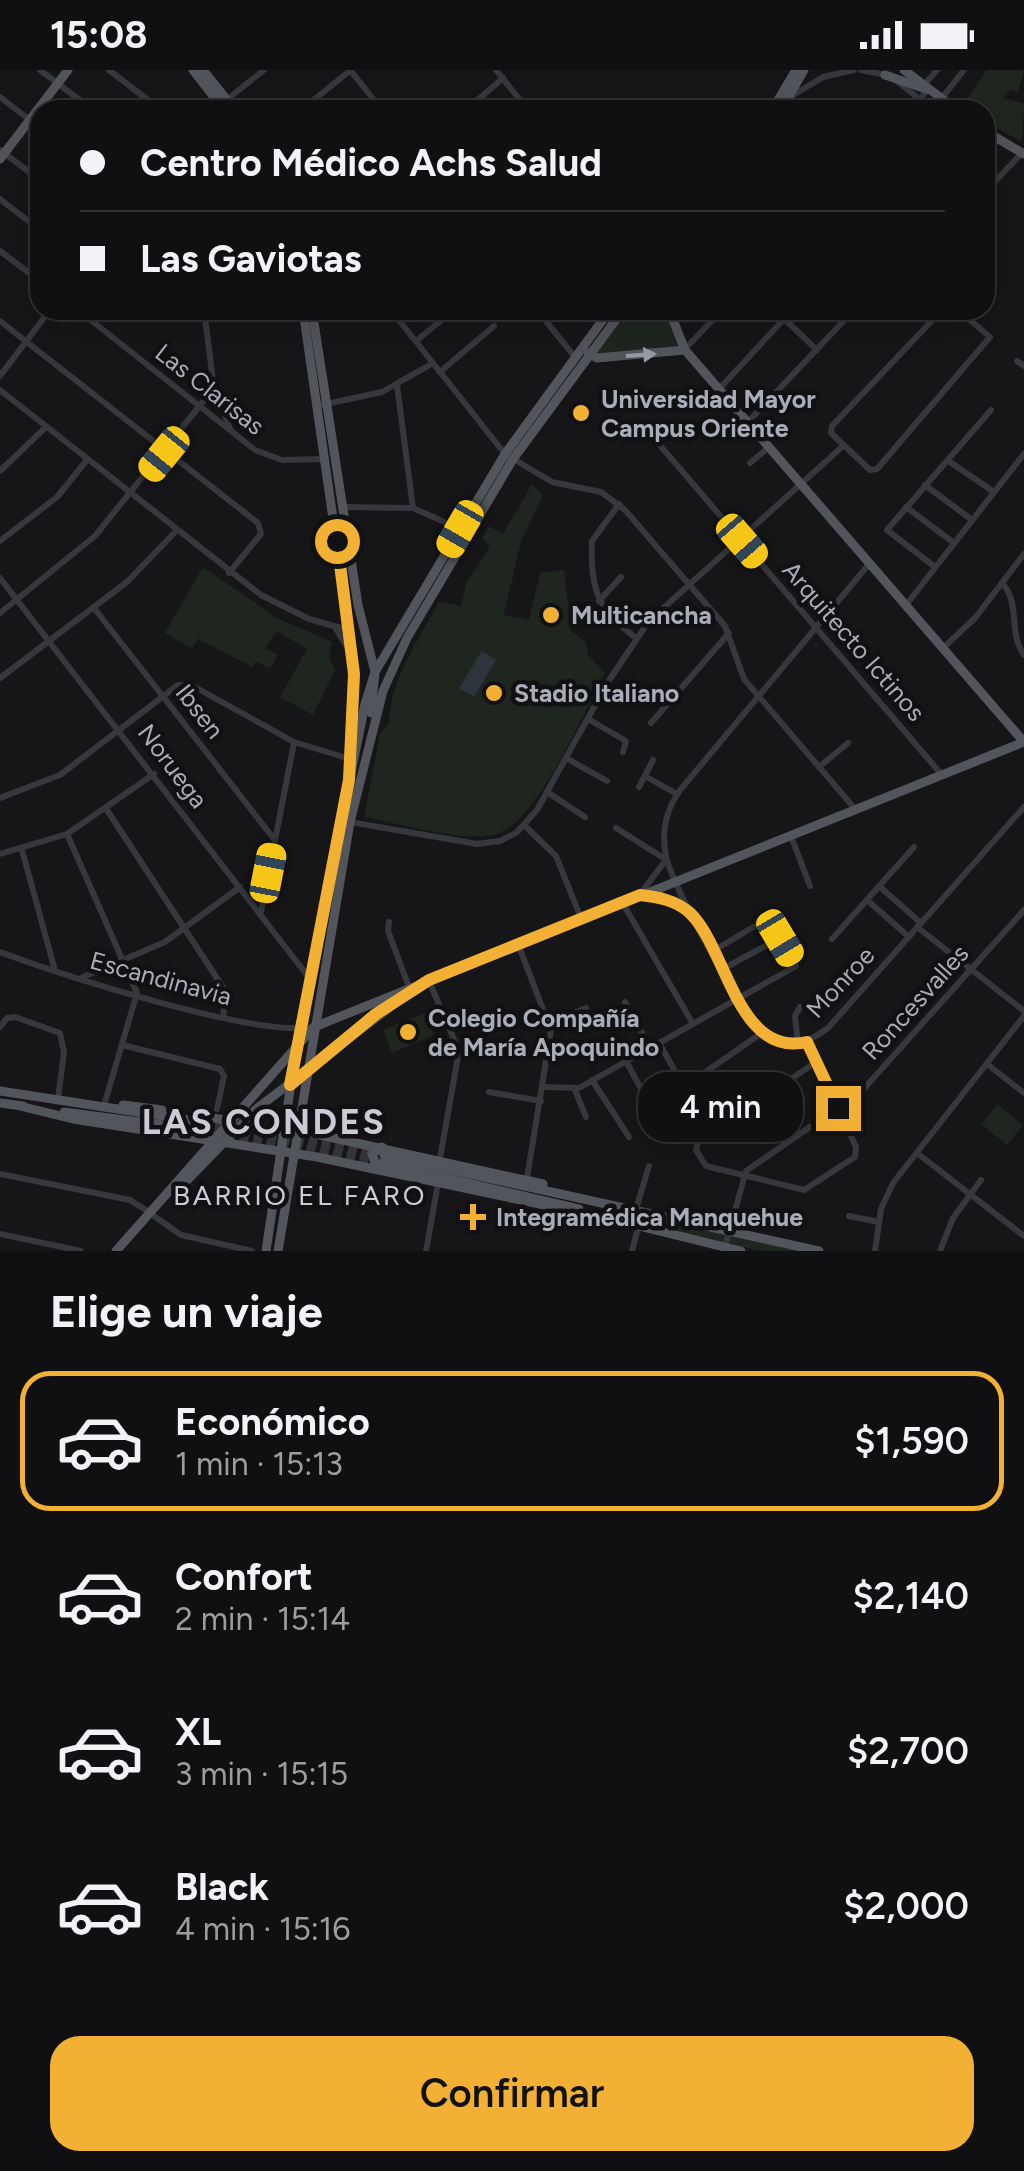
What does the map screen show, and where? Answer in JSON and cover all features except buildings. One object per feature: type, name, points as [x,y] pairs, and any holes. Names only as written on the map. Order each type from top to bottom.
[{"type":"main road","points":[[46,100],[68,70]]},
{"type":"main road","points":[[193,70],[216,100]]},
{"type":"main road","points":[[202,70],[218,100]]},
{"type":"main road","points":[[778,100],[796,70]]},
{"type":"main road","points":[[790,98],[804,70]]},
{"type":"main road","points":[[908,71],[944,100]]},
{"type":"main road","points":[[885,75],[927,87]]},
{"type":"main road","points":[[2,154],[30,121]]},
{"type":"main road","points":[[995,138],[1023,154]]},
{"type":"main road","points":[[278,1251],[376,672],[338,507],[305,320]]},
{"type":"main road","points":[[313,320],[321,405]]},
{"type":"main road","points":[[266,1251],[300,1029],[349,780],[376,672],[460,529],[602,320]]},
{"type":"main road","points":[[363,760],[402,648],[509,456],[615,320]]},
{"type":"main road","points":[[119,1251],[314,1027],[1024,742],[685,350],[673,320]]},
{"type":"main road","points":[[588,353],[590,335]]},
{"type":"main road","points":[[588,353],[596,358],[685,350]]},
{"type":"main road","points":[[338,507],[353,658],[349,780]]},
{"type":"main road","points":[[350,630],[371,646],[390,649]]},
{"type":"main road","points":[[218,1141],[384,1008],[429,980]]},
{"type":"main road","points":[[319,999],[340,1014]]},
{"type":"main road","points":[[354,1034],[366,1014],[362,1006]]},
{"type":"main road","points":[[0,1092],[201,1126],[0,1103]]},
{"type":"main road","points":[[41,1098],[105,1102],[232,1120]]},
{"type":"main road","points":[[20,1106],[73,1120],[294,1154],[440,1158],[526,1178],[562,1192]]},
{"type":"main road","points":[[297,1130],[438,1182],[741,1251]]},
{"type":"main road","points":[[381,1158],[562,1192],[819,1251]]},
{"type":"main road","points":[[381,1158],[544,1198],[601,1217]]},
{"type":"street","points":[[40,70],[80,100]]},
{"type":"street","points":[[108,70],[148,100]]},
{"type":"street","points":[[228,100],[264,70]]},
{"type":"street","points":[[314,100],[351,70],[376,100]]},
{"type":"street","points":[[496,70],[520,100]]},
{"type":"street","points":[[790,98],[816,80],[854,70]]},
{"type":"street","points":[[861,70],[885,75],[919,99],[937,70]]},
{"type":"street","points":[[942,98],[964,70]]},
{"type":"street","points":[[478,100],[503,78]]},
{"type":"street","points":[[0,97],[30,121]]},
{"type":"street","points":[[2,154],[30,173]]},
{"type":"street","points":[[995,182],[1023,154]]},
{"type":"street","points":[[0,199],[30,222]]},
{"type":"street","points":[[0,251],[30,274]]},
{"type":"street","points":[[0,376],[43,320]]},
{"type":"street","name":"Las Clarisas","points":[[90,320],[245,444],[282,460],[329,458]]},
{"type":"street","points":[[205,320],[214,388],[224,419],[245,444]]},
{"type":"street","points":[[399,320],[509,456],[552,482],[595,489],[619,504],[729,633],[738,670],[855,810]]},
{"type":"street","points":[[416,342],[442,320]]},
{"type":"street","points":[[544,320],[574,356]]},
{"type":"street","points":[[685,350],[713,320]]},
{"type":"street","points":[[719,389],[783,320]]},
{"type":"street","points":[[785,320],[817,350]]},
{"type":"street","points":[[748,422],[844,320]]},
{"type":"street","points":[[932,320],[833,424],[831,433],[868,469],[877,469],[990,336],[970,320]]},
{"type":"street","points":[[0,321],[261,527],[261,534],[229,573]]},
{"type":"street","points":[[440,372],[494,326]]},
{"type":"street","points":[[321,405],[364,398],[397,384],[432,362]]},
{"type":"street","points":[[397,384],[413,508]]},
{"type":"street","points":[[0,613],[87,545],[214,388]]},
{"type":"street","points":[[0,390],[229,573],[281,607],[350,630]]},
{"type":"street","points":[[936,567],[887,530],[950,462],[991,410]]},
{"type":"street","points":[[0,472],[46,427]]},
{"type":"street","name":"Arquitecto Ictinos","points":[[658,443],[942,774]]},
{"type":"street","points":[[350,822],[483,844],[506,839],[525,826],[636,638],[688,584],[843,446]]},
{"type":"street","points":[[750,463],[769,447]]},
{"type":"street","points":[[906,606],[1024,454]]},
{"type":"street","points":[[0,542],[57,497],[87,460]]},
{"type":"street","points":[[950,462],[994,492]]},
{"type":"street","points":[[925,485],[972,520]]},
{"type":"street","points":[[619,504],[592,540],[598,602],[607,616],[636,638]]},
{"type":"street","points":[[338,507],[413,508],[460,529]]},
{"type":"street","points":[[906,508],[954,543]]},
{"type":"street","points":[[0,678],[150,562],[176,531]]},
{"type":"street","points":[[942,649],[1024,554]]},
{"type":"street","points":[[659,1042],[684,1087],[762,1032],[692,914],[666,859],[664,828],[677,794],[869,564]]},
{"type":"street","points":[[598,602],[622,577]]},
{"type":"street","name":"Noruega","points":[[0,578],[310,980]]},
{"type":"street","points":[[1002,583],[1011,596],[1017,643],[1024,655]]},
{"type":"street","name":"Ibsen","points":[[94,608],[274,839]]},
{"type":"street","points":[[336,628],[353,658]]},
{"type":"street","points":[[651,724],[729,633]]},
{"type":"street","points":[[0,798],[60,775],[185,684],[294,742],[350,759]]},
{"type":"street","points":[[588,718],[625,740],[622,752]]},
{"type":"street","points":[[260,913],[294,742]]},
{"type":"street","points":[[819,767],[848,742]]},
{"type":"street","points":[[566,758],[607,781]]},
{"type":"street","points":[[639,788],[653,760]]},
{"type":"street","points":[[0,854],[67,834],[108,810],[154,774]]},
{"type":"street","points":[[645,776],[677,794]]},
{"type":"street","points":[[547,792],[585,816]]},
{"type":"street","name":"Monroe","points":[[762,1032],[803,1043],[828,1028],[1024,807]]},
{"type":"street","points":[[108,810],[226,992],[223,1017]]},
{"type":"street","points":[[525,826],[556,856],[581,918]]},
{"type":"street","points":[[616,828],[666,859]]},
{"type":"street","points":[[67,834],[138,993],[105,1102]]},
{"type":"street","points":[[790,835],[810,886]]},
{"type":"street","points":[[832,939],[914,847]]},
{"type":"street","points":[[22,850],[54,968]]},
{"type":"street","points":[[666,859],[640,895],[669,900],[692,914]]},
{"type":"street","points":[[875,1251],[889,1190],[1024,1014],[879,886]]},
{"type":"street","points":[[83,977],[184,928],[240,887]]},
{"type":"street","points":[[867,900],[909,936]]},
{"type":"street","points":[[622,902],[693,1024]]},
{"type":"street","name":"Roncesvalles","points":[[742,1177],[862,1092],[1024,910]]},
{"type":"street","points":[[713,951],[764,920]]},
{"type":"street","points":[[389,922],[388,931],[409,987]]},
{"type":"street","points":[[544,1086],[575,1089],[796,966],[780,938],[723,969]]},
{"type":"street","points":[[518,944],[550,1023],[544,1086],[526,1178]]},
{"type":"street","name":"Escandinavia","points":[[0,952],[223,1017],[300,1029],[314,1027]]},
{"type":"street","points":[[429,980],[459,1051],[440,1158]]},
{"type":"street","points":[[624,1002],[650,1048]]},
{"type":"street","points":[[550,1023],[586,1008]]},
{"type":"street","points":[[800,1008],[795,1016],[803,1043],[816,1062],[856,1148],[852,1160],[804,1190],[709,1168],[696,1150],[698,1142],[816,1062]]},
{"type":"street","points":[[0,1026],[4,1019],[14,1016],[60,1033],[64,1052],[58,1099]]},
{"type":"street","points":[[122,1045],[220,1069],[224,1076],[217,1109]]},
{"type":"street","points":[[626,1061],[654,1113]]},
{"type":"street","points":[[986,1064],[1024,1093]]},
{"type":"street","points":[[592,1080],[629,1137]]},
{"type":"street","points":[[575,1089],[586,1117]]},
{"type":"street","points":[[489,1092],[541,1101]]},
{"type":"street","points":[[916,1153],[1024,1236]]},
{"type":"street","points":[[632,1251],[649,1166]]},
{"type":"street","points":[[0,1174],[130,1200],[181,1236],[252,1251]]},
{"type":"street","points":[[725,1247],[742,1177]]},
{"type":"street","points":[[940,1251],[945,1232],[980,1180]]},
{"type":"street","points":[[426,1251],[438,1182]]},
{"type":"street","points":[[849,1216],[879,1222]]},
{"type":"street","points":[[0,1234],[81,1251]]},
{"type":"street","points":[[24,1251],[26,1239]]},
{"type":"shaded area","points":[[986,70],[1024,70],[1018,93],[1010,89],[1004,98],[1024,104],[1022,142],[995,127],[995,100],[967,100]]},
{"type":"shaded area","points":[[620,320],[670,320],[679,343],[676,349],[601,355],[596,351]]},
{"type":"shaded area","name":"Stadio Italiano","points":[[532,484],[543,496],[521,541],[504,615],[529,620],[540,573],[564,570],[571,631],[586,642],[588,655],[605,673],[572,739],[526,811],[510,827],[494,835],[464,836],[364,817],[380,734],[389,722],[395,690],[407,660],[439,602],[461,606],[466,584],[490,546],[482,538],[489,526],[503,534]]},
{"type":"shaded area","points":[[203,567],[279,619],[332,642],[329,657],[335,670],[313,715],[280,697],[307,649],[277,631],[266,648],[278,655],[270,669],[256,661],[252,667],[198,639],[192,649],[165,633]]},
{"type":"shaded area","points":[[482,651],[496,660],[474,697],[459,688]]},
{"type":"shaded area","name":"Colegio Compañía de María Apoquindo","points":[[425,1013],[434,1035],[392,1053],[383,1030]]},
{"type":"shaded area","points":[[997,1104],[1023,1125],[1007,1145],[981,1124]]},
{"type":"shaded area","points":[[646,1216],[798,1251],[761,1251],[645,1225]]},
{"type":"tunnel","points":[[202,1122],[376,1154]]},
{"type":"tunnel","points":[[200,1130],[379,1162]]},
{"type":"place","name":"Universidad Mayor Campus Oriente","points":[[581,413]]},
{"type":"place","name":"Multicancha","points":[[551,615]]},
{"type":"place","name":"Stadio Italiano","points":[[494,693]]},
{"type":"place","name":"Colegio Compañía de María Apoquindo","points":[[408,1032]]},
{"type":"place","name":"Integramédica Manquehue","points":[[473,1217]]},
{"type":"district","name":"LAS CONDES","points":[[264,1122]]},
{"type":"district","name":"BARRIO EL FARO","points":[[300,1195]]},
{"type":"route","points":[[337,541],[354,674],[349,780],[290,1085],[340,1048],[376,1014],[429,980],[640,895],[669,900],[692,914],[752,1022],[776,1040],[807,1042],[838,1108]]}]
